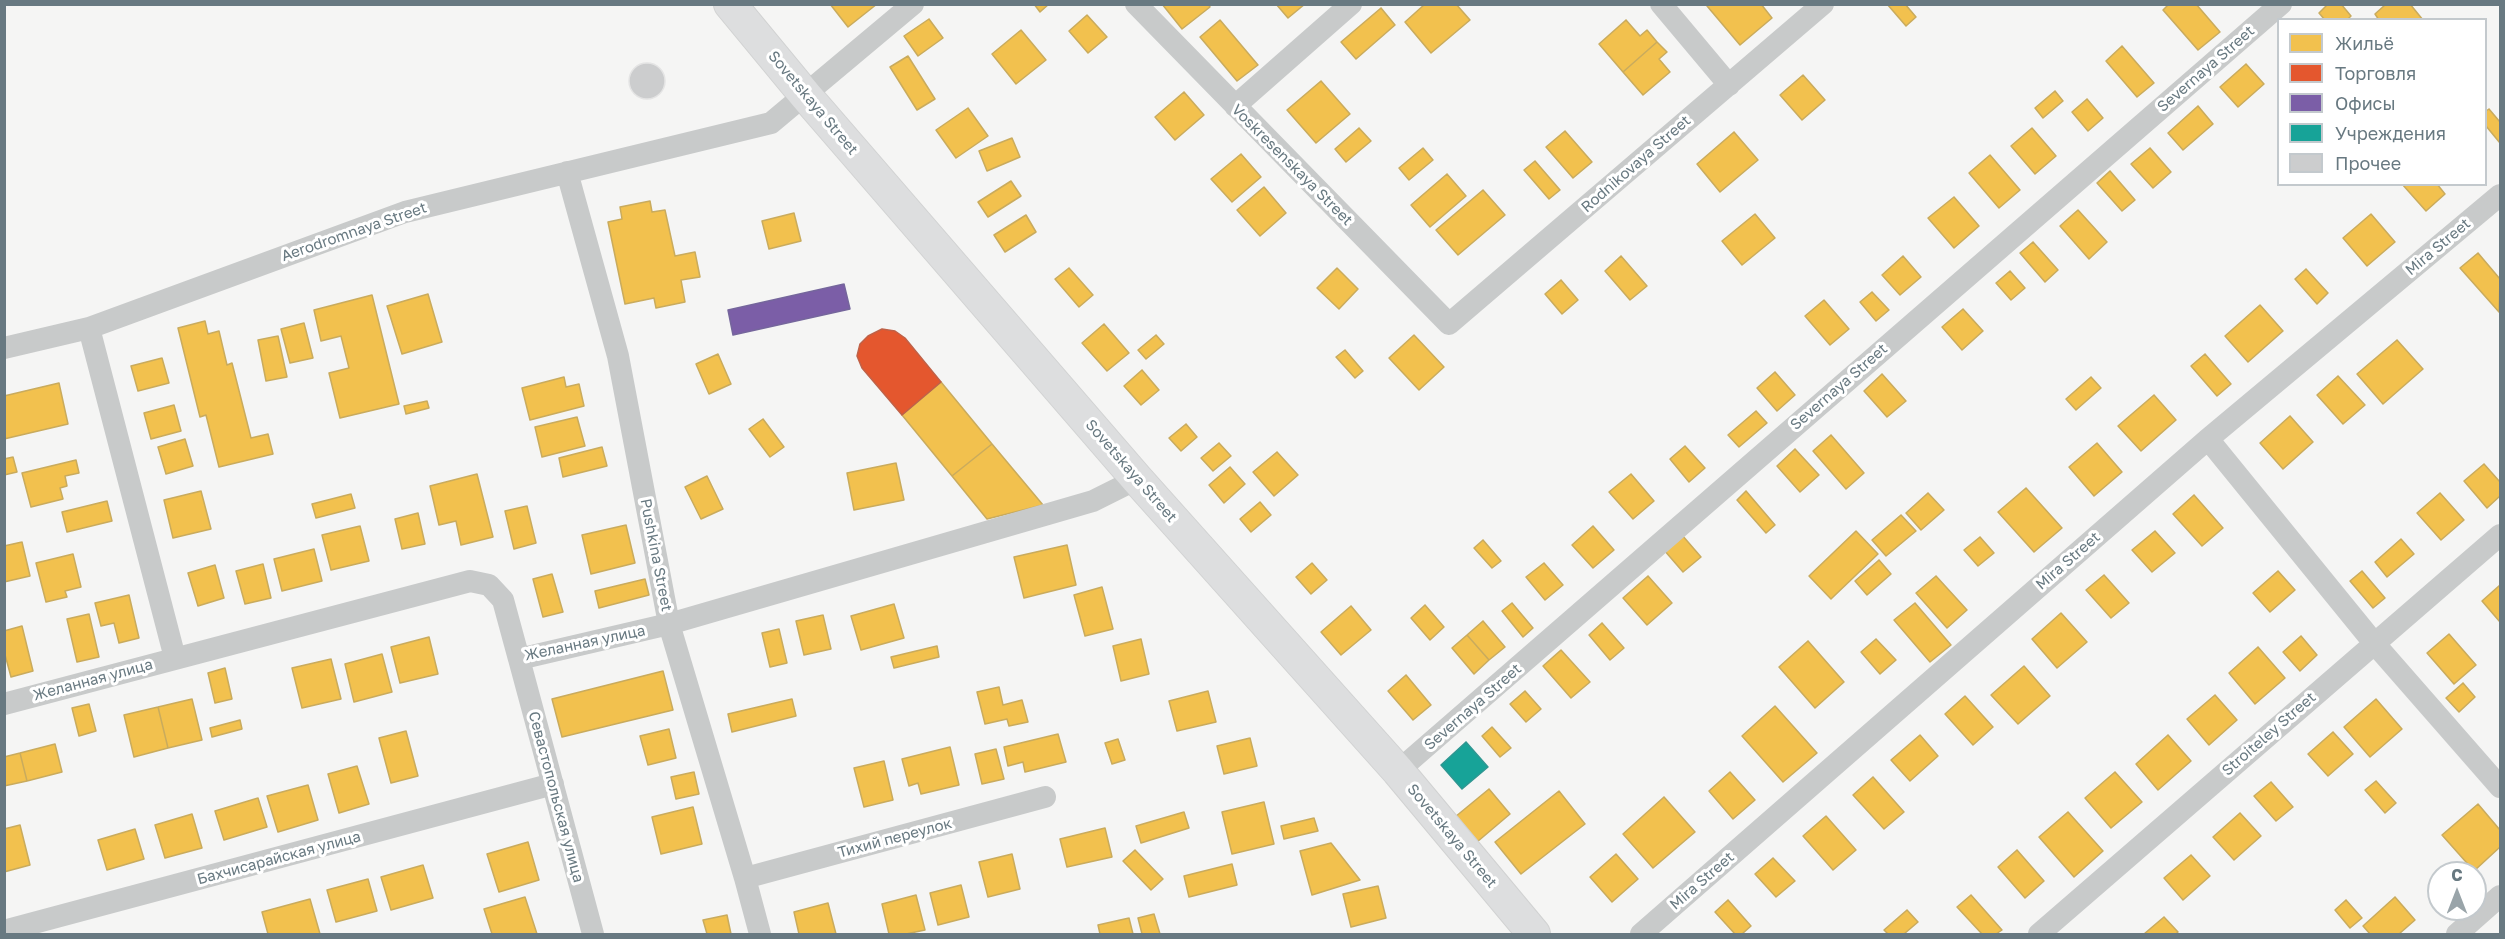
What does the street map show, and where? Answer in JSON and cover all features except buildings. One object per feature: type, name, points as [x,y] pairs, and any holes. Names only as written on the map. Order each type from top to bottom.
[{"type":"main road","name":"Sovetskaya Street","points":[[730,4],[806,96],[1137,479],[1398,771],[1534,934]]},
{"type":"street","name":"Aerodromnaya Street","points":[[4,348],[89,328],[405,213],[771,123],[914,4]]},
{"type":"street","name":"Voskresenskaya Street","points":[[1136,4],[1449,324]]},
{"type":"street","points":[[1235,106],[1351,4]]},
{"type":"street","points":[[1661,4],[1729,85]]},
{"type":"street","name":"Rodnikovaya Street","points":[[1449,324],[1823,4]]},
{"type":"street","name":"Severnaya Street","points":[[1398,771],[2281,4]]},
{"type":"street","name":"Pushkina Street","points":[[567,172],[618,356],[669,624],[760,934]]},
{"type":"street","name":"Mira Street","points":[[1641,934],[2208,439],[2500,195]]},
{"type":"street","points":[[89,328],[175,657]]},
{"type":"street","points":[[2208,439],[2374,643],[2500,787]]},
{"type":"street","name":"Желанная улица","points":[[4,704],[175,657],[470,581],[489,585],[503,600],[519,659],[669,624],[1093,501],[1137,479]]},
{"type":"street","name":"Stroiteley Street","points":[[2039,934],[2500,535]]},
{"type":"street","name":"Севастопольская улица","points":[[519,659],[593,934]]},
{"type":"street","name":"Бахчисарайская улица","points":[[4,932],[553,784]]},
{"type":"street","name":"Тихий переулок","points":[[745,878],[1045,797]]},
{"type":"street","points":[[2457,934],[2500,896]]}]
